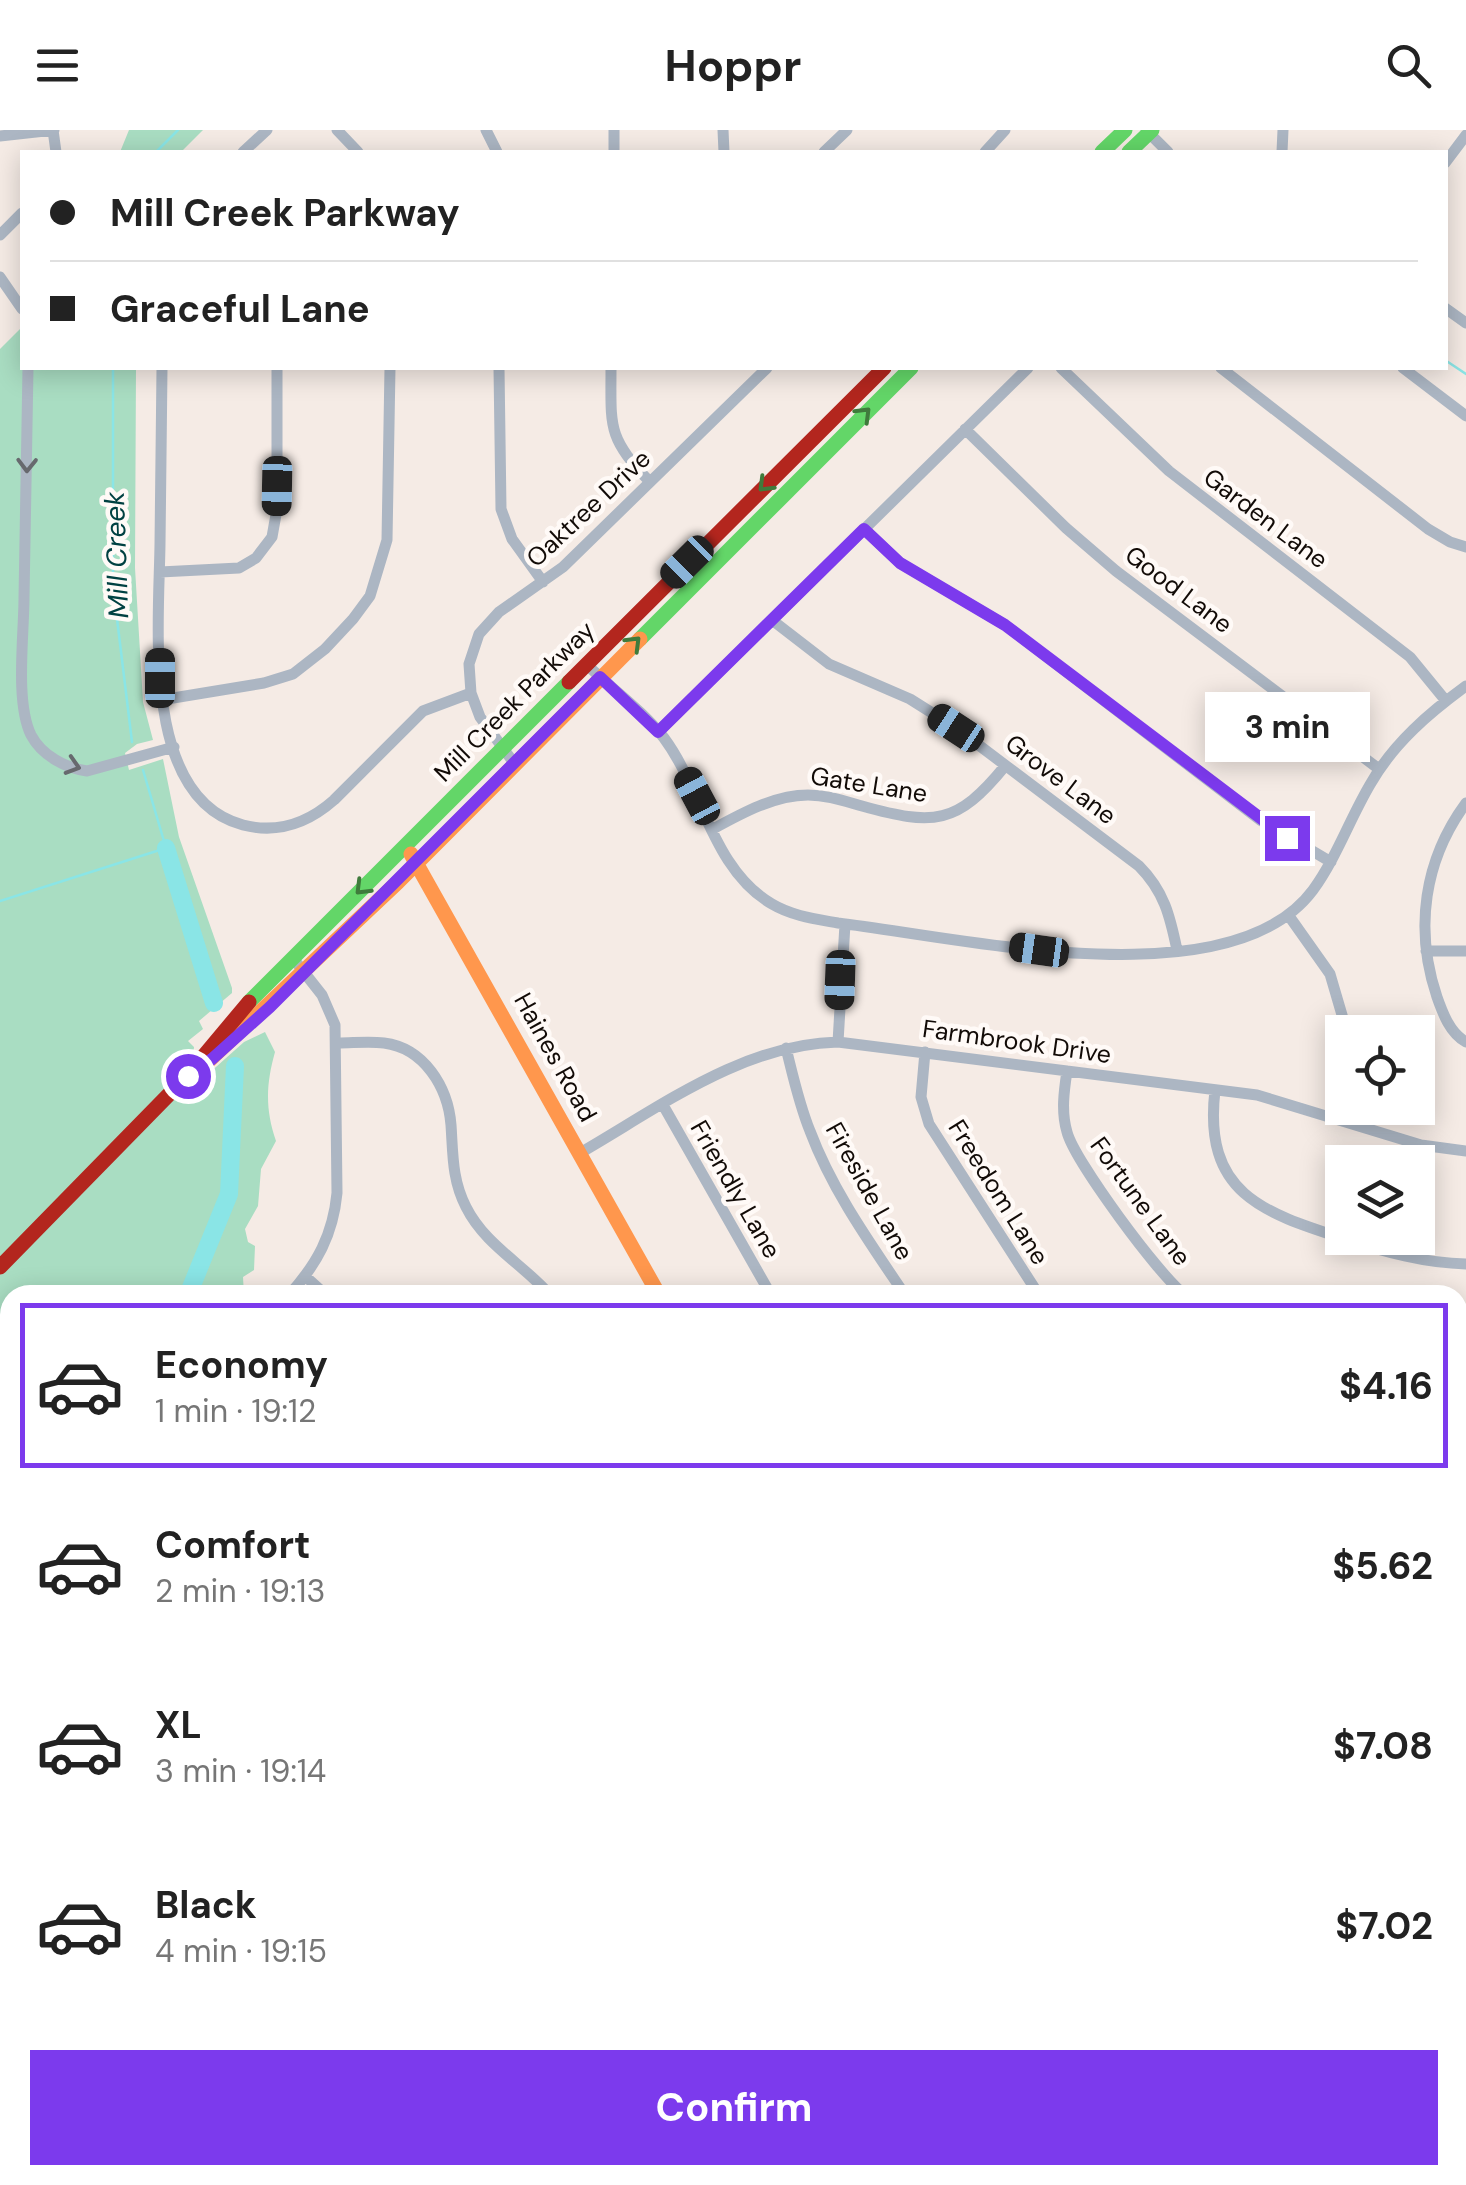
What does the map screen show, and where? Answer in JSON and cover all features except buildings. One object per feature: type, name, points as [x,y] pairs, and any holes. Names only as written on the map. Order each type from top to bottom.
[{"type":"main road","points":[[1104,150],[1125,130]]},
{"type":"main road","points":[[1131,150],[1149,131]]},
{"type":"main road","name":"Mill Creek Parkway","points":[[0,1267],[188,1076],[292,958],[882,370]]},
{"type":"main road","name":"Mill Creek Parkway","points":[[188,1076],[212,1059],[304,973],[909,370]]},
{"type":"main road","name":"Haines Road","points":[[406,845],[653,1285]]},
{"type":"street","points":[[6,133],[53,130]]},
{"type":"street","points":[[337,130],[356,150]]},
{"type":"street","points":[[826,150],[847,130]]},
{"type":"street","points":[[986,150],[1005,130]]},
{"type":"street","points":[[1149,131],[1166,150]]},
{"type":"street","points":[[244,150],[262,132]]},
{"type":"street","points":[[1448,160],[1466,134]]},
{"type":"street","points":[[0,234],[20,215]]},
{"type":"street","points":[[0,277],[20,306]]},
{"type":"street","points":[[28,370],[23,654],[24,703],[30,733],[42,750],[56,760],[87,771],[174,747]]},
{"type":"street","points":[[162,370],[162,700],[184,776],[196,795],[218,815],[253,828],[288,827],[320,812],[423,712],[471,693],[480,716],[514,763]]},
{"type":"street","points":[[160,572],[239,568],[256,558],[272,536],[277,509],[277,370]]},
{"type":"street","points":[[162,700],[264,683],[293,674],[325,649],[362,608],[377,580],[387,540],[390,370]]},
{"type":"street","points":[[499,370],[500,509],[512,539],[543,582]]},
{"type":"street","points":[[611,370],[614,438],[650,482]]},
{"type":"street","name":"Oaktree Drive","points":[[471,693],[469,664],[479,634],[499,612],[543,582],[764,370]]},
{"type":"street","points":[[658,732],[1026,370]]},
{"type":"street","name":"Garden Lane","points":[[1063,370],[1169,471],[1410,657],[1446,701]]},
{"type":"street","points":[[1224,370],[1428,529],[1466,547]]},
{"type":"street","points":[[1406,370],[1466,416]]},
{"type":"street","name":"Good Lane","points":[[966,428],[1066,528],[1116,571],[1379,770]]},
{"type":"street","points":[[864,529],[900,563],[1005,625],[1260,820],[1331,862]]},
{"type":"street","name":"Grove Lane","points":[[772,620],[828,664],[925,708],[1151,878],[1166,902],[1177,950]]},
{"type":"street","points":[[586,664],[658,732],[680,765],[736,871],[765,899],[788,912],[845,924],[1083,954],[1134,955],[1234,941],[1289,916],[1331,862],[1379,770],[1406,736],[1466,686]]},
{"type":"street","name":"Gate Lane","points":[[713,829],[764,805],[804,795],[912,818],[937,817],[968,806],[1005,766]]},
{"type":"street","points":[[1466,802],[1444,832],[1426,894],[1427,967],[1442,1011],[1456,1037],[1466,1042]]},
{"type":"street","points":[[1289,916],[1330,974],[1342,1015]]},
{"type":"street","points":[[838,1042],[845,924]]},
{"type":"street","points":[[1426,951],[1466,952]]},
{"type":"street","points":[[292,958],[330,1009],[338,1043],[334,1216],[323,1249],[297,1285]]},
{"type":"street","name":"Farmbrook Drive","points":[[580,1153],[733,1067],[786,1048],[838,1042],[1274,1098],[1325,1116]]},
{"type":"street","points":[[338,1043],[402,1047],[435,1074],[447,1100],[454,1176],[466,1207],[483,1233],[539,1285]]},
{"type":"street","name":"Fireside Lane","points":[[786,1048],[802,1110],[819,1152],[859,1225],[898,1285]]},
{"type":"street","name":"Freedom Lane","points":[[924,1052],[920,1097],[929,1124],[1033,1285]]},
{"type":"street","name":"Fortune Lane","points":[[1067,1070],[1064,1105],[1068,1138],[1152,1261],[1175,1285]]},
{"type":"street","points":[[1215,1090],[1212,1126],[1218,1152],[1241,1190],[1257,1205],[1371,1248],[1429,1262],[1466,1264]]},
{"type":"street","name":"Friendly Lane","points":[[663,1106],[765,1285]]},
{"type":"street","name":"Farmbrook Drive","points":[[1355,1125],[1421,1145],[1466,1152]]},
{"type":"street","points":[[305,1276],[315,1285]]},
{"type":"green space","points":[[129,130],[203,130],[183,150],[121,150]]},
{"type":"green space","points":[[20,329],[20,370],[136,370],[135,568],[143,702],[153,740],[137,744],[125,753],[129,770],[163,759],[179,837],[232,988],[232,993],[199,1021],[203,1029],[188,1041],[194,1047],[193,1057],[182,1087],[198,1083],[244,1042],[265,1032],[275,1052],[268,1097],[276,1141],[261,1169],[258,1206],[245,1229],[248,1242],[255,1246],[254,1270],[243,1277],[243,1285],[0,1285],[0,349]]},
{"type":"waterway","name":"Mill Creek","points":[[158,150],[178,130]]},
{"type":"waterway","points":[[1448,362],[1466,374]]},
{"type":"waterway","name":"Mill Creek","points":[[113,370],[113,586],[132,742]]},
{"type":"waterway","points":[[0,901],[166,848],[143,770]]},
{"type":"waterway","name":"Mill Creek","points":[[166,848],[214,1003]]},
{"type":"waterway","name":"Mill Creek","points":[[192,1285],[229,1194],[235,1066]]},
{"type":"traffic: fast","points":[[1104,150],[1125,130]]},
{"type":"traffic: fast","points":[[1131,150],[1152,130]]},
{"type":"traffic: fast","points":[[640,639],[909,370]]},
{"type":"traffic: fast","points":[[249,1002],[569,682]]},
{"type":"traffic: slow","points":[[203,1066],[398,882],[640,639]]},
{"type":"traffic: slow","points":[[411,854],[653,1285]]},
{"type":"traffic: jam","points":[[569,682],[882,370]]},
{"type":"traffic: jam","points":[[0,1267],[187,1076],[249,1002]]},
{"type":"route","points":[[188,1076],[270,1007],[600,677],[658,732],[864,529],[900,563],[1005,625],[1287,838]]}]
